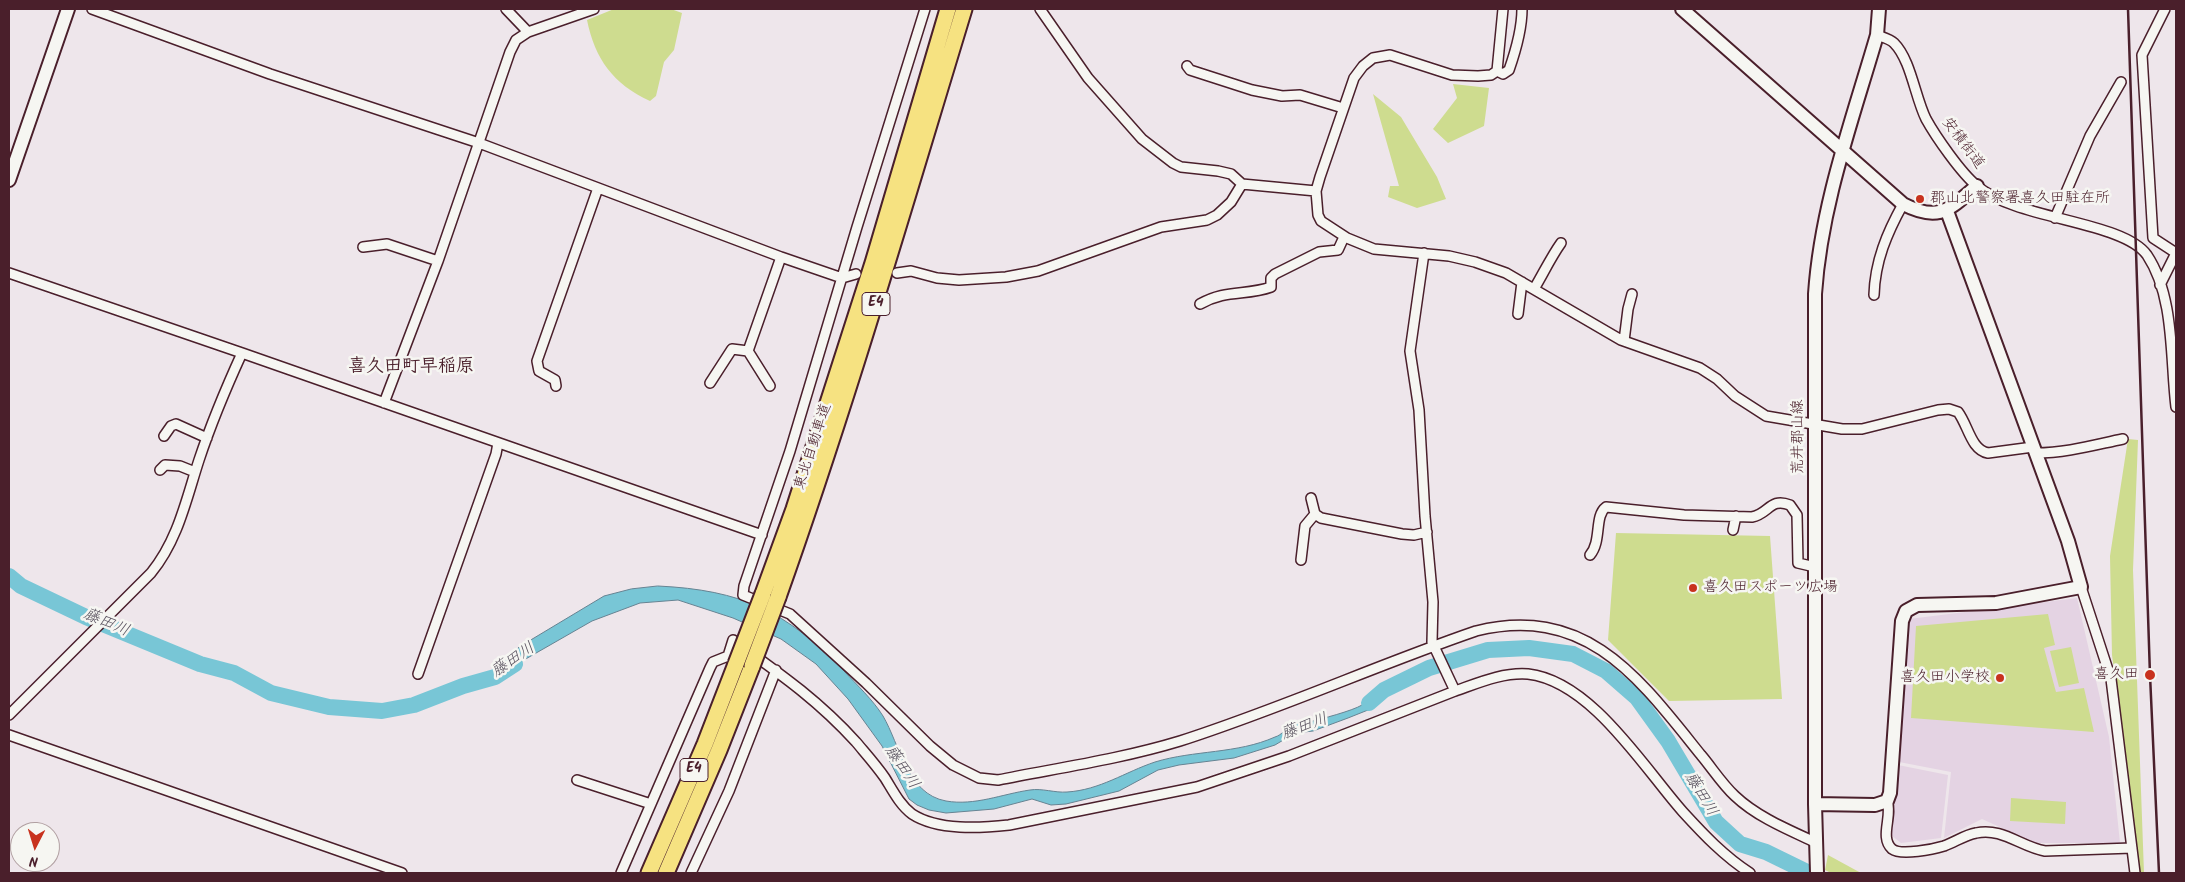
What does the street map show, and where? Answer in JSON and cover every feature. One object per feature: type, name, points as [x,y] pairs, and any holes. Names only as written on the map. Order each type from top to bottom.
[{"type":"highway","name":"東北自動車道","points":[[649,873],[705,744],[794,510],[867,282],[948,9]]},
{"type":"highway","name":"東北自動車道","points":[[666,873],[719,750],[752,666],[824,465],[885,276],[964,9]]},
{"type":"street","points":[[9,180],[68,9]]},
{"type":"street","points":[[92,9],[270,74],[479,142],[781,257],[842,278],[856,274]]},
{"type":"street","points":[[506,9],[528,32]]},
{"type":"street","points":[[384,403],[438,262],[510,52],[516,40],[528,32],[594,9]]},
{"type":"street","points":[[925,9],[842,278],[810,389],[744,586],[743,595],[790,614],[866,683],[930,746],[954,765],[972,775],[988,780],[998,780],[1146,750],[1179,741],[1436,647],[1476,630],[1501,624],[1560,630],[1581,638],[1603,650],[1637,677],[1735,796],[1758,813],[1817,848]]},
{"type":"street","points":[[1040,9],[1088,78],[1142,139],[1165,158],[1181,167],[1218,170],[1231,174],[1242,184],[1316,191]]},
{"type":"street","points":[[1497,72],[1503,9]]},
{"type":"street","points":[[1522,9],[1522,23],[1517,47],[1509,70],[1503,74],[1497,72],[1491,75],[1452,75],[1390,55],[1373,58],[1359,72],[1354,78],[1343,108],[1316,191],[1318,215],[1321,221],[1344,237],[1382,251],[1424,253],[1475,262],[1506,273],[1598,328],[1624,341],[1700,368],[1717,379],[1735,396],[1766,416],[1842,429],[1862,429],[1938,410],[1949,410],[1958,412],[1976,448],[1988,453],[2034,450],[2055,453],[2072,449],[2090,448],[2123,440]]},
{"type":"street","points":[[1682,9],[1903,204],[1928,213],[1947,211],[1977,186]]},
{"type":"street","name":"荒井郡山線","points":[[1817,873],[1815,804],[1815,294],[1818,259],[1831,191],[1877,35],[1879,9]]},
{"type":"street","points":[[2160,286],[2176,254],[2153,238],[2142,55],[2165,9]]},
{"type":"street","name":"安積街道","points":[[1877,35],[1893,42],[1903,54],[1917,98],[1927,121],[1964,172],[1977,186],[2005,202],[2098,229],[2136,245],[2147,256],[2160,286],[2167,309],[2176,407]]},
{"type":"street","points":[[1187,66],[1190,70],[1252,90],[1282,96],[1300,95],[1343,108]]},
{"type":"street","points":[[2055,218],[2090,136],[2121,82]]},
{"type":"street","points":[[897,273],[911,271],[937,278],[959,280],[1006,277],[1038,272],[1161,227],[1207,220],[1217,215],[1230,202],[1242,184]]},
{"type":"street","points":[[556,386],[555,380],[539,371],[537,361],[598,188]]},
{"type":"street","points":[[1874,295],[1878,259],[1888,231],[1903,204]]},
{"type":"street","points":[[1947,211],[2068,541],[2111,679],[2135,873]]},
{"type":"street","points":[[1200,304],[1220,295],[1271,287],[1271,278],[1275,274],[1319,252],[1338,250],[1344,237]]},
{"type":"street","points":[[1534,289],[1561,243]]},
{"type":"street","points":[[363,247],[387,244],[438,262]]},
{"type":"street","points":[[1424,253],[1410,351],[1419,410],[1433,602],[1432,642],[1436,647],[1453,688]]},
{"type":"street","points":[[748,351],[781,257]]},
{"type":"street","points":[[9,273],[762,535]]},
{"type":"street","points":[[1518,314],[1522,282]]},
{"type":"street","points":[[1624,341],[1632,294]]},
{"type":"street","points":[[710,383],[732,349],[748,351]]},
{"type":"street","points":[[748,351],[770,386]]},
{"type":"street","points":[[9,715],[151,572],[164,554],[177,530],[207,438],[242,353]]},
{"type":"street","points":[[164,436],[171,426],[176,424],[207,438]]},
{"type":"street","points":[[418,674],[496,454],[498,443]]},
{"type":"street","points":[[160,470],[164,465],[171,464],[195,472]]},
{"type":"street","points":[[1311,498],[1315,514],[1321,518],[1402,534],[1414,535],[1427,532]]},
{"type":"street","points":[[1590,555],[1596,548],[1601,512],[1606,507],[1684,514],[1757,516],[1776,502],[1790,505],[1797,515],[1798,563],[1815,568]]},
{"type":"street","points":[[1301,560],[1305,526],[1315,514]]},
{"type":"street","points":[[1733,530],[1736,516]]},
{"type":"street","points":[[2081,587],[1996,603],[1917,604],[1906,611],[1902,621],[1890,793],[1887,801],[1889,808],[1886,840],[1895,851],[1910,852],[1942,847],[1969,835],[1987,832],[2006,835],[2032,848],[2045,850],[2132,848]]},
{"type":"street","points":[[621,873],[710,668],[713,662],[728,656],[733,640],[810,697],[854,740],[873,762],[902,806],[913,815],[927,822],[980,828],[1136,801],[1197,788],[1289,756],[1453,688],[1490,679],[1527,674],[1550,678],[1601,715],[1688,817],[1724,854],[1750,873]]},
{"type":"street","points":[[691,873],[728,792],[776,670]]},
{"type":"street","points":[[9,735],[402,873]]},
{"type":"street","points":[[577,780],[651,804]]},
{"type":"street","points":[[1815,804],[1875,805],[1887,801]]},
{"type":"shaded area","name":"喜久田小学校","points":[[2077,598],[2109,737],[2120,843],[2035,843],[1982,819],[1944,838],[1951,772],[1899,762],[1909,619]]},
{"type":"shaded area","points":[[1898,765],[1948,775],[1941,838],[1901,843],[1891,835]]},
{"type":"green space","points":[[614,9],[671,9],[682,13],[674,50],[664,62],[656,96],[650,101],[626,87],[616,78],[608,69],[595,47],[587,20]]},
{"type":"green space","points":[[1453,84],[1489,88],[1484,126],[1448,143],[1433,129],[1457,98]]},
{"type":"green space","points":[[1373,94],[1401,117],[1437,177],[1446,199],[1417,208],[1388,197],[1390,186],[1399,186]]},
{"type":"green space","points":[[2128,439],[2138,440],[2133,570],[2144,873],[2134,873],[2127,764],[2112,655],[2110,556]]},
{"type":"green space","name":"喜久田スポーツ広場","points":[[1616,533],[1770,536],[1782,699],[1669,701],[1608,640]]},
{"type":"green space","points":[[2048,614],[2055,645],[2044,648],[2056,692],[2084,688],[2094,732],[1911,718],[1916,626]]},
{"type":"green space","points":[[2071,647],[2079,683],[2059,687],[2050,651]]},
{"type":"green space","points":[[2011,798],[2066,802],[2065,824],[2010,821]]},
{"type":"green space","points":[[1828,855],[1861,873],[1831,873],[1825,870]]},
{"type":"water","points":[[658,586],[688,588],[738,599],[782,619],[802,633],[823,650],[875,704],[883,716],[913,779],[933,797],[946,801],[978,801],[1035,790],[1079,791],[1155,762],[1261,742],[1277,736],[1295,724],[1321,719],[1362,705],[1374,693],[1385,689],[1379,700],[1368,710],[1348,718],[1313,731],[1295,733],[1275,745],[1234,758],[1179,765],[1158,770],[1119,791],[1066,804],[1051,805],[1032,799],[994,809],[946,813],[929,810],[909,799],[882,746],[848,699],[816,664],[781,639],[733,618],[678,600],[640,603],[592,621],[496,676],[519,647],[604,596],[631,589]]},
{"type":"waterway","name":"藤田川","points":[[9,576],[21,586],[86,617],[200,664],[234,673],[271,693],[329,707],[382,711],[414,705],[463,686],[495,677],[515,664]]},
{"type":"waterway","name":"藤田川","points":[[1369,703],[1384,690],[1429,668],[1488,650],[1529,648],[1573,654],[1606,671],[1637,698],[1668,741],[1716,822],[1740,844],[1766,852],[1809,873]]},
{"type":"railway","points":[[2128,9],[2150,675],[2159,873]]},
{"type":"place","name":"郡山北警察署喜久田駐在所","points":[[1920,199]]},
{"type":"place","name":"喜久田スポーツ広場","points":[[1693,588]]},
{"type":"place","name":"喜久田","points":[[2150,675]]},
{"type":"place","name":"喜久田小学校","points":[[2000,678]]},
{"type":"district","name":"喜久田町早稲原","points":[[411,368]]}]
